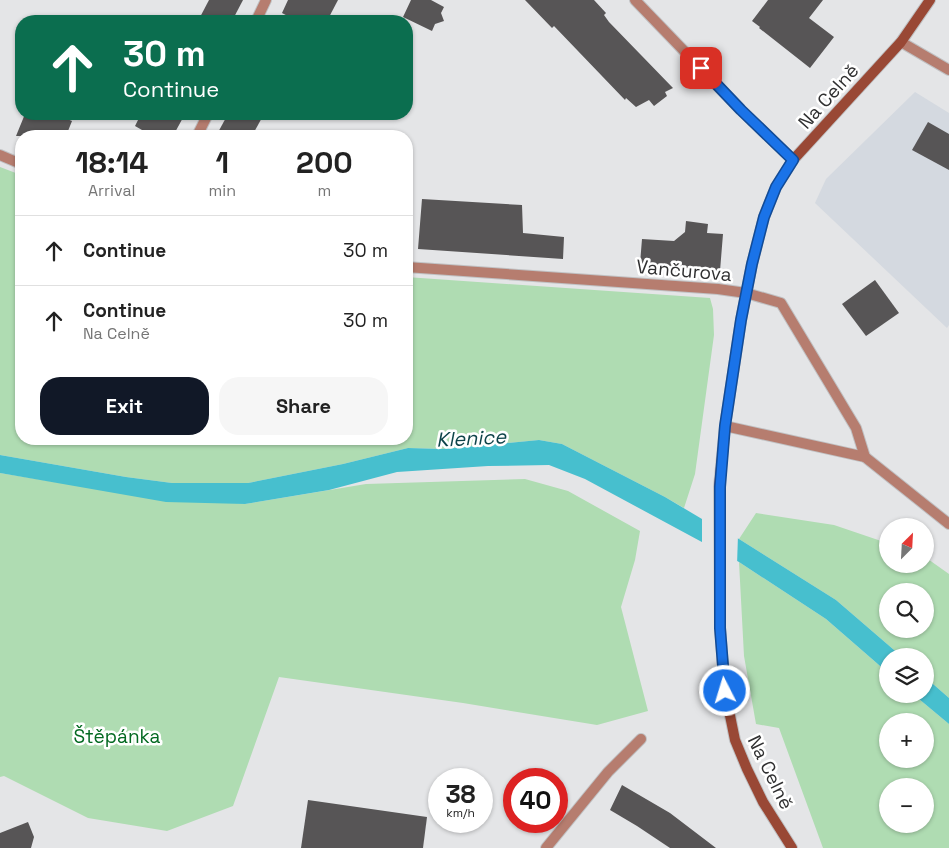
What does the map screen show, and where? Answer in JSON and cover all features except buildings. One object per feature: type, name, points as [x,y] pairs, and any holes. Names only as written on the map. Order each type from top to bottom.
[{"type":"street","points":[[259,15],[266,0]]},
{"type":"street","points":[[635,0],[741,110],[793,160]]},
{"type":"street","name":"Na Celně","points":[[792,848],[763,802],[735,740],[725,691],[720,628],[720,487],[725,426],[746,293],[764,217],[776,187],[793,160],[901,42],[930,0]]},
{"type":"street","points":[[901,42],[949,70]]},
{"type":"street","points":[[0,155],[15,161]]},
{"type":"street","name":"Vančurova","points":[[413,267],[708,288],[746,293],[781,303],[856,428],[865,457]]},
{"type":"street","points":[[725,426],[865,457],[949,524]]},
{"type":"street","points":[[546,848],[608,772],[641,739]]},
{"type":"shaded area","points":[[915,92],[949,113],[949,325],[947,328],[815,203],[826,179]]},
{"type":"green space","points":[[0,167],[15,173],[15,445],[413,445],[413,277],[710,298],[713,309],[714,335],[695,474],[684,508],[562,444],[539,440],[442,449],[408,448],[343,464],[248,483],[172,483],[0,455]]},
{"type":"green space","name":"Štěpánka","points":[[0,473],[55,482],[245,504],[366,484],[525,479],[568,491],[640,531],[635,560],[621,607],[648,711],[597,725],[463,703],[279,677],[233,806],[167,831],[88,818],[4,776],[0,777]]},
{"type":"green space","points":[[756,513],[834,525],[879,540],[879,573],[934,573],[934,563],[949,574],[949,698],[934,685],[934,648],[892,648],[880,638],[934,638],[934,583],[879,583],[879,637],[836,600],[739,539]]},
{"type":"green space","points":[[739,562],[826,619],[879,665],[879,703],[924,703],[949,724],[949,848],[823,848],[779,728],[756,724],[744,656]]},
{"type":"water","points":[[539,440],[562,444],[665,497],[739,539],[836,600],[892,648],[879,648],[879,665],[826,619],[739,562],[585,479],[549,465],[488,466],[397,472],[329,490],[245,504],[166,502],[0,473],[0,455],[172,483],[248,483],[343,464],[408,448],[442,449]]},
{"type":"water","points":[[934,685],[949,698],[949,724],[924,703],[934,703]]},
{"type":"pier","points":[[702,516],[738,535],[737,565],[702,546]]},
{"type":"route","points":[[701,68],[793,160],[776,187],[764,217],[741,320],[725,426],[720,487],[720,628],[725,691]]},
{"type":"water label","name":"Klenice","points":[[471,438]]}]
